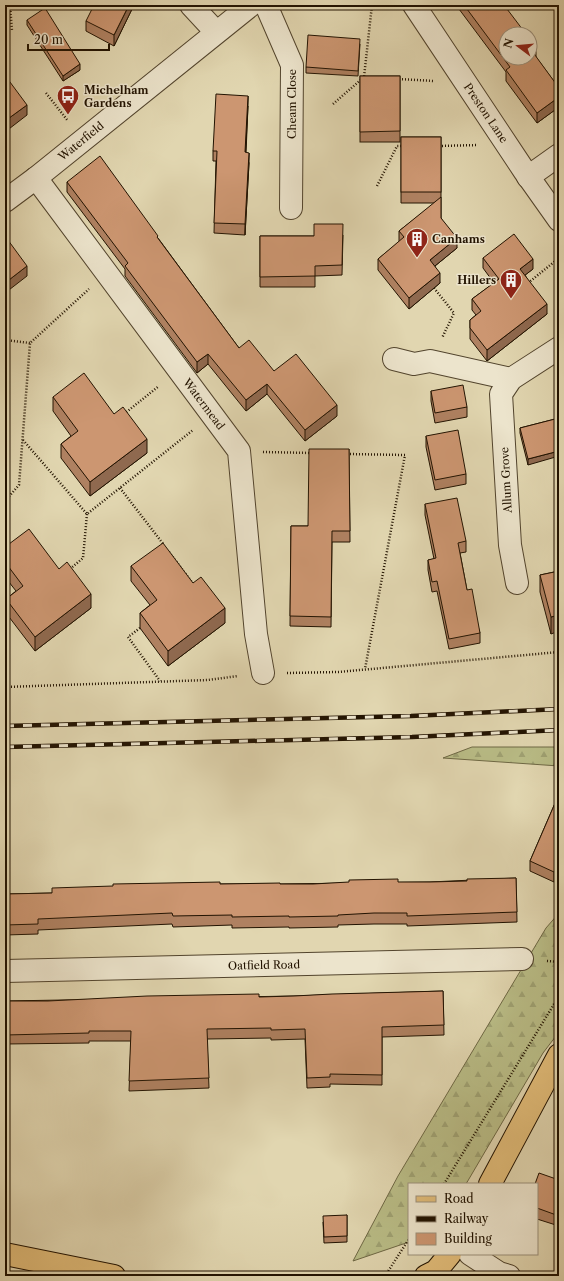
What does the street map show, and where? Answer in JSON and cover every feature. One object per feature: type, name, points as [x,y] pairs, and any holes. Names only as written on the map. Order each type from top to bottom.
[{"type":"main road","points":[[491,1183],[559,1055]]},
{"type":"main road","points":[[5,1254],[114,1276]]},
{"type":"main road","points":[[426,1276],[436,1271],[449,1255]]},
{"type":"street","points":[[191,5],[216,32]]},
{"type":"street","name":"Waterfield","points":[[5,201],[36,178],[251,5]]},
{"type":"street","name":"Cheam Close","points":[[266,5],[292,65],[291,208]]},
{"type":"street","name":"Preston Lane","points":[[414,5],[528,177],[559,220]]},
{"type":"street","points":[[528,177],[559,155]]},
{"type":"street","name":"Watermead","points":[[36,178],[239,451]]},
{"type":"street","name":"Allum Grove","points":[[517,583],[510,545],[501,394],[511,379],[559,348]]},
{"type":"street","points":[[394,359],[414,364],[430,361],[511,379]]},
{"type":"street","points":[[239,451],[256,634],[263,673]]},
{"type":"street","name":"Oatfield Road","points":[[5,972],[522,959]]},
{"type":"street","points":[[472,1255],[502,1275]]},
{"type":"path","points":[[10,5],[12,31]]},
{"type":"path","points":[[334,104],[364,77],[372,5]]},
{"type":"path","points":[[395,79],[465,83]]},
{"type":"path","points":[[46,93],[83,140]]},
{"type":"path","points":[[436,146],[507,145]]},
{"type":"path","points":[[377,186],[397,146],[405,146]]},
{"type":"path","points":[[525,286],[559,258]]},
{"type":"path","points":[[5,501],[19,485],[30,343],[107,273]]},
{"type":"path","points":[[434,288],[454,313]]},
{"type":"path","points":[[5,340],[30,343]]},
{"type":"path","points":[[120,417],[178,370]]},
{"type":"path","points":[[87,514],[212,415]]},
{"type":"path","points":[[22,440],[87,514],[83,558],[66,573]]},
{"type":"path","points":[[239,451],[318,453]]},
{"type":"path","points":[[342,454],[405,455],[365,669]]},
{"type":"path","points":[[120,488],[197,588]]},
{"type":"path","points":[[140,628],[128,637],[160,682]]},
{"type":"path","points":[[5,687],[208,680],[263,673],[338,672],[559,652]]},
{"type":"path","points":[[445,1183],[559,996]]},
{"type":"path","points":[[385,1276],[408,1241]]},
{"type":"green space","points":[[472,747],[559,747],[559,766],[443,758]]},
{"type":"green space","points":[[559,913],[559,1032],[543,1053],[467,1183],[408,1183],[408,1242],[353,1261],[398,1176],[546,928]]},
{"type":"building","points":[[94,5],[129,5],[114,35],[86,21]]},
{"type":"building","points":[[464,5],[504,5],[520,26],[498,26],[498,51]]},
{"type":"building","points":[[45,8],[80,64],[63,76],[27,20]]},
{"type":"building","points":[[308,35],[360,39],[358,71],[306,67]]},
{"type":"building","points":[[538,59],[559,88],[559,97],[537,113],[506,70],[510,67],[509,66],[538,66]]},
{"type":"building","points":[[360,76],[400,76],[400,131],[360,132]]},
{"type":"building","points":[[7,78],[27,105],[5,121],[5,80]]},
{"type":"building","points":[[216,94],[248,96],[245,152],[249,153],[245,224],[214,223],[217,151],[213,151]]},
{"type":"building","points":[[401,137],[441,137],[441,192],[401,192]]},
{"type":"building","points":[[100,156],[158,236],[157,237],[239,348],[249,340],[274,371],[296,354],[337,405],[305,430],[267,384],[246,400],[208,354],[197,362],[125,266],[128,263],[67,182]]},
{"type":"building","name":"Canhams","points":[[441,197],[441,218],[457,238],[430,260],[440,273],[409,298],[378,259],[404,237],[399,231]]},
{"type":"building","points":[[314,224],[343,224],[342,265],[315,266],[315,276],[260,277],[260,236],[314,236]]},
{"type":"building","name":"Hillers","points":[[514,234],[533,259],[520,269],[547,304],[487,350],[470,328],[470,320],[481,311],[472,299],[499,279],[483,258]]},
{"type":"building","points":[[5,236],[27,266],[5,283]]},
{"type":"building","points":[[84,373],[114,414],[123,407],[147,439],[90,482],[61,444],[78,431],[53,397]]},
{"type":"building","points":[[463,385],[467,407],[435,413],[431,391]]},
{"type":"building","points":[[559,418],[559,451],[528,459],[520,428]]},
{"type":"building","points":[[458,430],[466,474],[435,480],[426,436]]},
{"type":"building","points":[[309,449],[349,449],[350,531],[332,531],[331,617],[290,616],[291,526],[308,526]]},
{"type":"building","points":[[457,498],[466,541],[458,543],[467,590],[472,589],[480,633],[449,639],[437,581],[432,582],[428,560],[436,558],[425,504]]},
{"type":"building","points":[[29,529],[59,569],[67,562],[91,594],[35,637],[6,599],[23,586],[5,562],[5,547]]},
{"type":"building","points":[[163,543],[193,583],[201,577],[225,608],[168,651],[140,613],[157,600],[131,566]]},
{"type":"building","points":[[559,571],[559,615],[551,617],[540,575]]},
{"type":"building","points":[[559,794],[559,861],[554,872],[530,861]]},
{"type":"building","points":[[516,878],[517,912],[407,916],[407,913],[374,913],[338,916],[289,917],[232,917],[232,915],[173,916],[172,913],[38,919],[38,924],[5,925],[5,894],[52,893],[52,888],[113,886],[113,884],[220,882],[220,884],[313,884],[349,882],[349,880],[398,879],[398,882],[430,882],[467,881],[467,879]]},
{"type":"building","points":[[443,991],[444,1025],[382,1027],[382,1075],[330,1074],[330,1077],[307,1078],[305,1029],[207,1029],[209,1078],[129,1081],[131,1031],[89,1031],[89,1033],[5,1035],[5,1001],[259,994],[259,997]]},
{"type":"building","points":[[539,1173],[559,1180],[559,1216],[538,1208],[538,1183],[535,1183]]},
{"type":"building","points":[[347,1215],[347,1236],[324,1237],[323,1216]]},
{"type":"railway","points":[[5,726],[411,716],[559,709]]},
{"type":"railway","points":[[5,747],[412,737],[559,730]]},
{"type":"place","name":"Michelham Gardens","points":[[68,116]]},
{"type":"place","name":"Canhams","points":[[417,258]]},
{"type":"place","name":"Hillers","points":[[511,300]]}]
